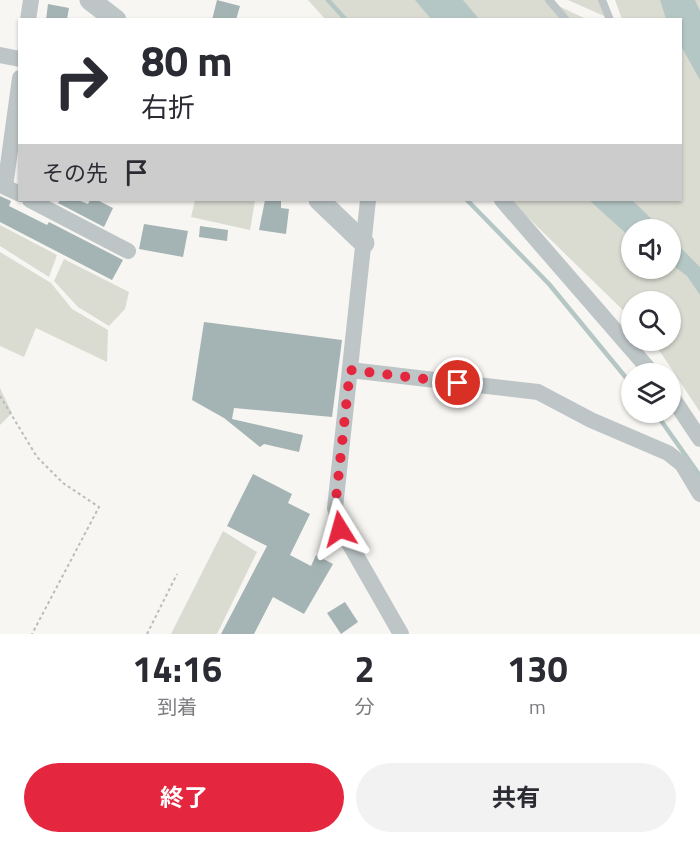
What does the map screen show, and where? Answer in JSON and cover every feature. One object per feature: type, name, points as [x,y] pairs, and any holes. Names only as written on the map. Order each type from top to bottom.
[{"type":"street","points":[[28,18],[31,0]]},
{"type":"street","points":[[90,0],[113,18]]},
{"type":"street","points":[[0,56],[18,58]]},
{"type":"street","points":[[18,89],[4,166],[5,187],[18,193]]},
{"type":"street","points":[[32,201],[128,251]]},
{"type":"street","points":[[320,201],[364,243]]},
{"type":"street","points":[[368,201],[335,508],[340,529],[401,634]]},
{"type":"street","points":[[503,201],[643,363]]},
{"type":"street","points":[[350,370],[538,392],[591,420],[668,453],[682,464],[700,494]]},
{"type":"street","points":[[681,410],[700,439]]},
{"type":"lane","points":[[549,0],[564,18]]},
{"type":"lane","points":[[602,0],[609,18]]},
{"type":"path","points":[[0,396],[37,457],[63,483],[99,507],[32,634]]},
{"type":"path","points":[[147,634],[177,574]]},
{"type":"shaded area","points":[[308,0],[546,0],[584,18],[324,18]]},
{"type":"shaded area","points":[[415,0],[463,0],[478,18],[430,18]]},
{"type":"shaded area","points":[[568,0],[598,0],[604,16]]},
{"type":"shaded area","points":[[615,0],[700,0],[700,412],[681,383],[681,363],[668,363],[660,351],[681,351],[681,291],[621,291],[621,308],[511,201],[682,201],[682,18],[622,18]]},
{"type":"shaded area","points":[[660,0],[695,0],[700,11],[700,80],[682,48],[682,18],[666,18]]},
{"type":"shaded area","points":[[195,201],[255,201],[250,230],[191,217]]},
{"type":"shaded area","points":[[590,201],[633,201],[652,219],[621,219],[621,229]]},
{"type":"shaded area","points":[[0,225],[57,255],[49,277],[0,246]]},
{"type":"shaded area","points":[[681,248],[700,267],[700,295],[687,276],[681,272]]},
{"type":"shaded area","points":[[0,252],[51,283],[72,309],[108,330],[107,362],[36,328],[24,357],[0,346]]},
{"type":"shaded area","points":[[64,259],[129,292],[125,309],[109,326],[78,307],[54,281]]},
{"type":"shaded area","points":[[0,388],[12,413],[0,425]]},
{"type":"shaded area","points":[[223,531],[257,552],[217,634],[171,634]]},
{"type":"building","points":[[217,0],[240,6],[237,18],[212,18]]},
{"type":"building","points":[[48,4],[69,8],[67,18],[46,18]]},
{"type":"building","points":[[0,196],[11,201],[9,206],[47,225],[49,222],[123,260],[112,280],[0,222]]},
{"type":"building","points":[[59,201],[80,201],[88,204],[90,201],[99,201],[113,208],[104,227],[58,203]]},
{"type":"building","points":[[265,201],[281,201],[281,208],[289,209],[286,234],[259,230]]},
{"type":"building","points":[[144,224],[188,231],[183,257],[139,249]]},
{"type":"building","points":[[200,226],[228,230],[227,241],[199,237]]},
{"type":"building","points":[[204,322],[342,340],[332,417],[234,408],[232,419],[303,435],[299,452],[264,444],[260,447],[224,418],[192,400]]},
{"type":"building","points":[[253,474],[292,494],[288,503],[310,514],[290,555],[311,566],[316,555],[333,564],[304,614],[273,597],[254,634],[221,634],[267,546],[227,526]]},
{"type":"building","points":[[345,602],[358,622],[341,634],[327,613]]},
{"type":"waterway","points":[[328,0],[344,18]]},
{"type":"waterway","points":[[468,201],[549,284],[621,372]]},
{"type":"waterway","points":[[663,423],[700,476]]},
{"type":"route","points":[[340,529],[335,508],[350,370],[458,383]]}]
